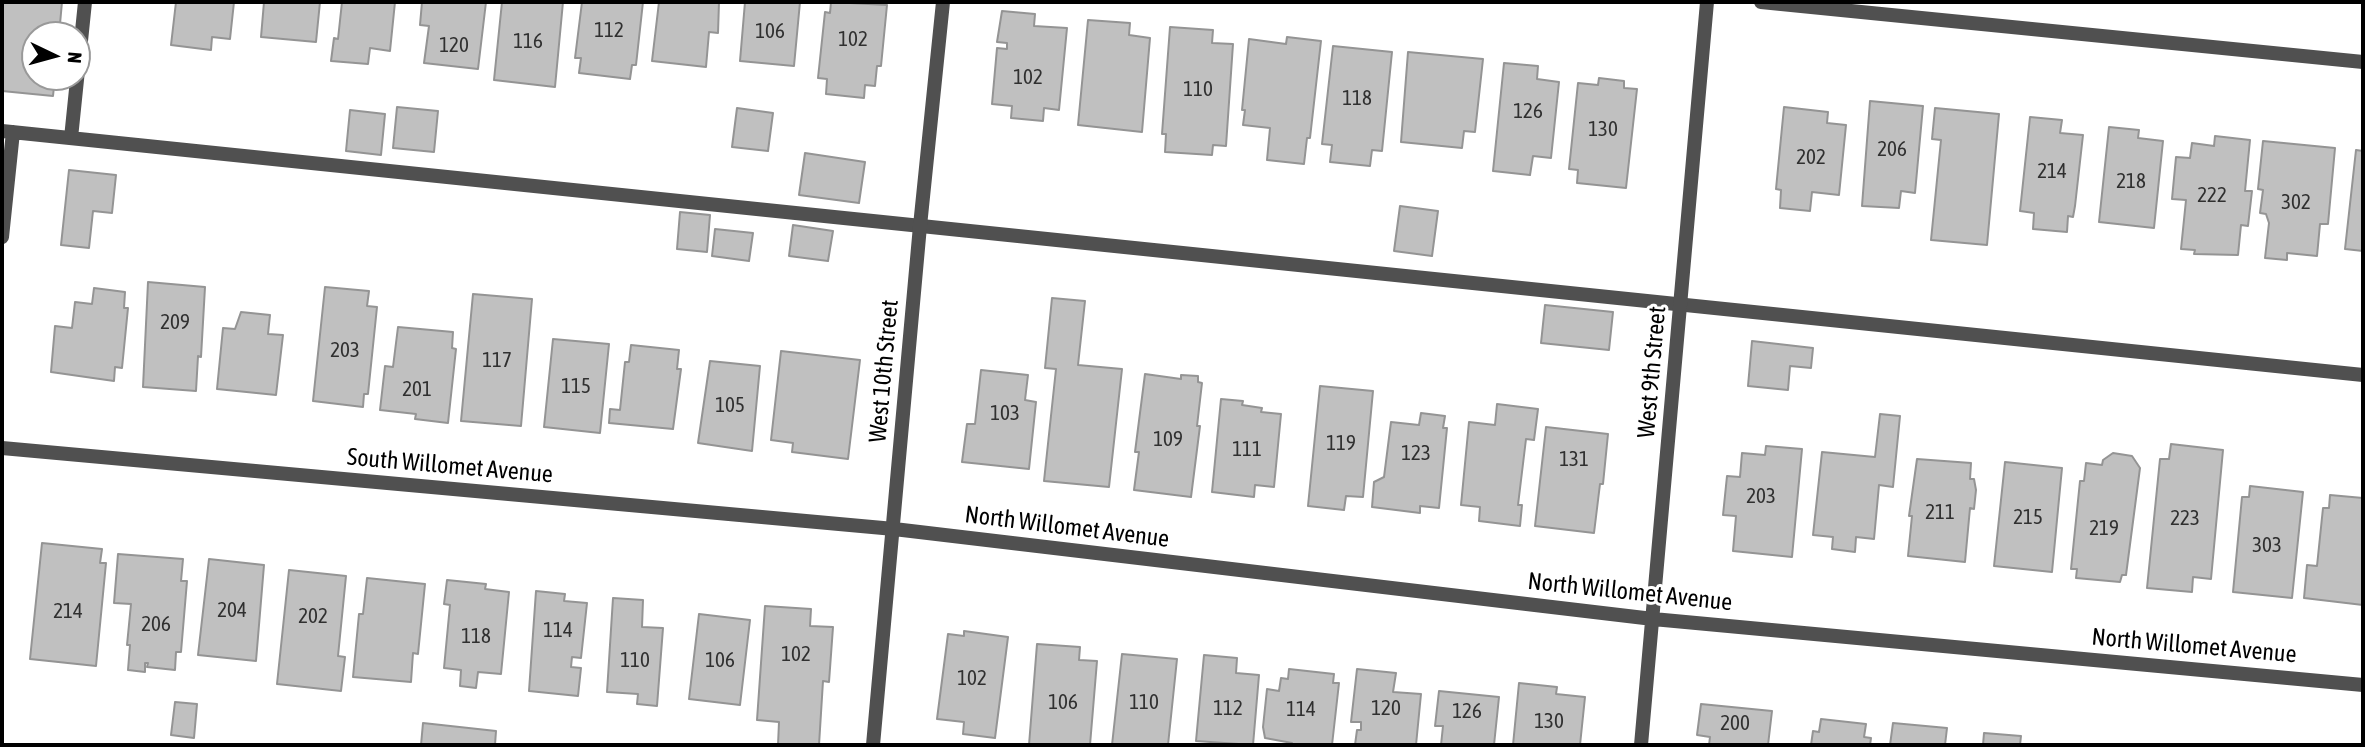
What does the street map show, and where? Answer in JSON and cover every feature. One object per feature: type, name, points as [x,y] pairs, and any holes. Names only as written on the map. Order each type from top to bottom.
[{"type":"street","points":[[71,138],[85,2]]},
{"type":"street","name":"West 10th Street","points":[[873,745],[943,2]]},
{"type":"street","name":"West 9th Street","points":[[1642,745],[1707,2]]},
{"type":"street","points":[[1761,2],[2363,62]]},
{"type":"street","points":[[2,237],[8,131],[2363,374]]},
{"type":"street","name":"South Willomet Avenue","points":[[2,447],[894,529]]},
{"type":"street","name":"North Willomet Avenue","points":[[894,529],[1653,619],[2363,685]]},
{"type":"building","points":[[2,2],[62,2],[60,21],[21,21],[21,91],[54,91],[53,96],[2,91]]},
{"type":"building","points":[[176,2],[234,2],[230,39],[212,37],[211,50],[171,45]]},
{"type":"building","points":[[264,2],[320,2],[316,42],[261,37]]},
{"type":"building","points":[[342,2],[395,2],[390,51],[370,48],[368,64],[331,61],[334,38],[338,39]]},
{"type":"building","points":[[422,2],[486,2],[478,69],[424,63],[429,26],[420,25]]},
{"type":"building","points":[[502,2],[563,2],[555,87],[494,80]]},
{"type":"building","points":[[582,2],[643,2],[636,65],[632,65],[630,79],[579,73],[581,58],[575,58]]},
{"type":"building","points":[[659,2],[719,2],[718,33],[709,32],[706,67],[652,61]]},
{"type":"building","points":[[745,2],[800,2],[794,66],[740,61]]},
{"type":"building","points":[[831,2],[887,5],[881,66],[877,66],[875,86],[865,85],[864,98],[826,94],[827,79],[818,78],[825,12],[830,13]]},
{"type":"building","points":[[1002,11],[1035,14],[1034,26],[1067,28],[1059,110],[1044,108],[1043,121],[1011,118],[1012,106],[992,104],[997,48],[1007,49],[1007,43],[997,42]]},
{"type":"building","points":[[1088,20],[1130,23],[1129,35],[1150,38],[1142,132],[1078,125]]},
{"type":"building","points":[[1170,27],[1213,30],[1212,43],[1233,44],[1226,146],[1213,145],[1212,155],[1165,152],[1166,134],[1162,134]]},
{"type":"building","points":[[1287,37],[1321,41],[1310,138],[1307,138],[1304,164],[1267,160],[1270,128],[1243,125],[1249,39],[1286,44]]},
{"type":"building","points":[[1333,46],[1392,52],[1382,151],[1372,150],[1370,166],[1330,162],[1332,145],[1322,144]]},
{"type":"building","points":[[1408,52],[1483,59],[1475,132],[1464,131],[1462,148],[1401,142]]},
{"type":"building","points":[[1504,63],[1538,66],[1537,79],[1559,82],[1551,158],[1533,156],[1530,175],[1493,171]]},
{"type":"building","points":[[1599,78],[1624,81],[1624,88],[1637,89],[1626,188],[1577,183],[1578,170],[1569,169],[1578,83],[1598,85]]},
{"type":"building","points":[[1870,101],[1923,106],[1915,193],[1901,191],[1899,208],[1862,206]]},
{"type":"building","points":[[397,107],[438,111],[434,152],[393,148]]},
{"type":"building","points":[[1784,107],[1828,112],[1827,123],[1846,125],[1839,195],[1812,192],[1810,211],[1780,208],[1781,190],[1776,189]]},
{"type":"building","points":[[737,108],[773,113],[768,151],[732,147]]},
{"type":"building","points":[[1935,108],[1999,114],[1987,245],[1931,240],[1941,140],[1932,139]]},
{"type":"building","points":[[350,110],[385,114],[381,155],[346,151]]},
{"type":"building","points":[[2030,117],[2062,120],[2060,133],[2083,135],[2075,206],[2073,217],[2068,216],[2067,232],[2033,229],[2034,213],[2020,211]]},
{"type":"building","points":[[2109,127],[2139,130],[2138,138],[2163,141],[2154,228],[2099,222]]},
{"type":"building","points":[[2215,136],[2250,140],[2245,191],[2252,191],[2248,226],[2241,225],[2238,255],[2194,254],[2195,250],[2181,249],[2186,200],[2172,199],[2176,157],[2190,158],[2192,143],[2214,146]]},
{"type":"building","points":[[2263,141],[2335,148],[2328,224],[2320,224],[2317,256],[2287,253],[2287,260],[2265,258],[2269,223],[2266,214],[2260,213],[2263,190],[2258,189]]},
{"type":"building","points":[[2356,150],[2363,151],[2363,251],[2345,249]]},
{"type":"building","points":[[805,153],[865,162],[859,203],[799,195]]},
{"type":"building","points":[[69,170],[116,175],[112,213],[93,211],[89,248],[61,245]]},
{"type":"building","points":[[1400,206],[1438,211],[1432,256],[1394,251]]},
{"type":"building","points":[[680,212],[710,215],[707,252],[677,249]]},
{"type":"building","points":[[793,225],[833,231],[828,261],[789,256]]},
{"type":"building","points":[[715,229],[753,233],[749,261],[712,256]]},
{"type":"building","points":[[148,282],[205,287],[196,391],[143,387]]},
{"type":"building","points":[[325,287],[369,291],[367,306],[377,307],[368,394],[364,394],[363,407],[313,401]]},
{"type":"building","points":[[94,288],[125,292],[124,308],[128,308],[122,368],[115,367],[114,381],[51,372],[55,326],[72,328],[75,302],[92,304]]},
{"type":"building","points":[[473,294],[532,299],[521,426],[461,421]]},
{"type":"building","points":[[1052,298],[1085,301],[1078,365],[1122,369],[1109,487],[1044,481],[1056,369],[1045,368]]},
{"type":"building","points":[[1545,305],[1613,312],[1609,350],[1541,343]]},
{"type":"building","points":[[241,312],[270,315],[268,334],[283,335],[276,395],[217,389],[223,328],[235,329]]},
{"type":"building","points":[[398,327],[453,332],[452,348],[456,349],[448,423],[415,419],[416,414],[380,410],[385,366],[393,367]]},
{"type":"building","points":[[553,339],[609,344],[600,433],[544,427]]},
{"type":"building","points":[[1752,341],[1813,348],[1811,368],[1790,366],[1788,390],[1748,386]]},
{"type":"building","points":[[631,345],[679,350],[677,369],[681,369],[673,429],[609,423],[610,409],[620,410],[625,362],[629,362]]},
{"type":"building","points":[[781,351],[860,360],[848,459],[792,452],[793,443],[771,440]]},
{"type":"building","points":[[710,361],[760,366],[752,451],[698,443]]},
{"type":"building","points":[[981,370],[1028,375],[1025,400],[1036,402],[1029,469],[962,462],[967,424],[975,424]]},
{"type":"building","points":[[1145,374],[1181,379],[1181,375],[1198,376],[1198,382],[1202,383],[1197,426],[1200,426],[1191,497],[1134,490],[1139,452],[1135,452]]},
{"type":"building","points":[[1320,386],[1373,391],[1363,497],[1346,496],[1344,510],[1308,506]]},
{"type":"building","points":[[1221,399],[1243,401],[1242,405],[1262,408],[1261,412],[1281,414],[1274,487],[1255,485],[1254,497],[1212,492]]},
{"type":"building","points":[[1497,404],[1538,409],[1534,440],[1526,439],[1518,505],[1522,505],[1520,526],[1479,521],[1480,507],[1461,505],[1469,422],[1495,425]]},
{"type":"building","points":[[1421,413],[1445,416],[1443,428],[1447,428],[1439,508],[1420,506],[1420,513],[1372,507],[1374,482],[1384,477],[1391,422],[1419,425]]},
{"type":"building","points":[[1880,414],[1900,416],[1893,487],[1879,485],[1874,539],[1856,537],[1855,552],[1832,549],[1833,537],[1813,535],[1822,452],[1875,457]]},
{"type":"building","points":[[1546,427],[1608,434],[1594,533],[1535,526]]},
{"type":"building","points":[[2171,444],[2223,450],[2211,579],[2193,577],[2192,592],[2147,588],[2160,459],[2169,459]]},
{"type":"building","points":[[1766,446],[1802,449],[1792,557],[1733,551],[1736,516],[1723,515],[1727,476],[1740,477],[1742,453],[1765,455]]},
{"type":"building","points":[[2113,453],[2132,456],[2140,468],[2126,575],[2122,575],[2120,582],[2076,578],[2077,569],[2071,569],[2080,481],[2084,481],[2086,463],[2102,465],[2103,460]]},
{"type":"building","points":[[1917,459],[1971,463],[1970,479],[1974,479],[1976,490],[1974,509],[1970,508],[1965,562],[1908,556],[1912,516],[1909,516]]},
{"type":"building","points":[[2005,462],[2062,468],[2052,572],[1994,566]]},
{"type":"building","points":[[2250,486],[2303,492],[2292,598],[2233,592],[2242,497],[2249,497]]},
{"type":"building","points":[[2330,495],[2363,498],[2363,605],[2304,598],[2307,565],[2317,566],[2323,508],[2329,508]]},
{"type":"building","points":[[42,543],[102,549],[100,563],[106,563],[96,666],[30,659]]},
{"type":"building","points":[[118,554],[183,559],[181,581],[187,581],[181,652],[176,652],[175,670],[147,667],[148,663],[145,663],[145,672],[128,670],[130,645],[127,645],[131,604],[114,603]]},
{"type":"building","points":[[209,559],[264,565],[256,661],[198,655]]},
{"type":"building","points":[[289,570],[346,576],[338,656],[345,657],[341,691],[277,684]]},
{"type":"building","points":[[367,578],[425,584],[418,654],[413,653],[411,682],[353,677],[359,614],[363,614]]},
{"type":"building","points":[[447,580],[486,584],[485,589],[509,592],[501,674],[478,672],[476,688],[460,686],[461,670],[444,668],[450,605],[444,604]]},
{"type":"building","points":[[536,591],[565,594],[564,601],[587,603],[581,658],[572,657],[571,667],[581,668],[578,696],[529,691]]},
{"type":"building","points":[[613,598],[643,600],[642,627],[663,628],[657,706],[637,704],[638,694],[607,692]]},
{"type":"building","points":[[765,606],[811,609],[810,626],[833,627],[829,682],[823,681],[819,745],[778,745],[779,722],[757,720]]},
{"type":"building","points":[[699,614],[750,620],[740,705],[689,699]]},
{"type":"building","points":[[964,631],[1008,637],[995,738],[963,734],[964,722],[937,719],[948,634],[964,636]]},
{"type":"building","points":[[1037,644],[1080,647],[1079,660],[1097,661],[1090,745],[1029,745]]},
{"type":"building","points":[[1122,654],[1177,659],[1168,745],[1112,745]]},
{"type":"building","points":[[1204,655],[1237,658],[1236,673],[1259,675],[1253,745],[1196,741]]},
{"type":"building","points":[[1289,669],[1334,674],[1333,683],[1339,683],[1332,745],[1293,745],[1265,738],[1263,727],[1267,689],[1279,691],[1281,678],[1288,679]]},
{"type":"building","points":[[1357,669],[1396,673],[1393,692],[1421,694],[1416,745],[1355,745],[1357,730],[1361,730],[1361,722],[1351,722]]},
{"type":"building","points":[[1519,683],[1557,687],[1556,694],[1585,697],[1580,745],[1513,745]]},
{"type":"building","points":[[1439,691],[1499,697],[1494,745],[1441,745],[1443,726],[1435,726]]},
{"type":"building","points":[[175,702],[197,704],[194,738],[171,735]]},
{"type":"building","points":[[1701,704],[1772,711],[1768,745],[1709,745],[1710,737],[1697,735]]},
{"type":"building","points":[[1821,719],[1866,724],[1864,737],[1871,738],[1870,745],[1811,745],[1813,731],[1819,732]]},
{"type":"building","points":[[423,723],[496,731],[495,745],[421,745]]},
{"type":"building","points":[[1893,723],[1947,728],[1945,745],[1890,745]]},
{"type":"building","points":[[1984,733],[2021,736],[2020,745],[1983,745]]}]
